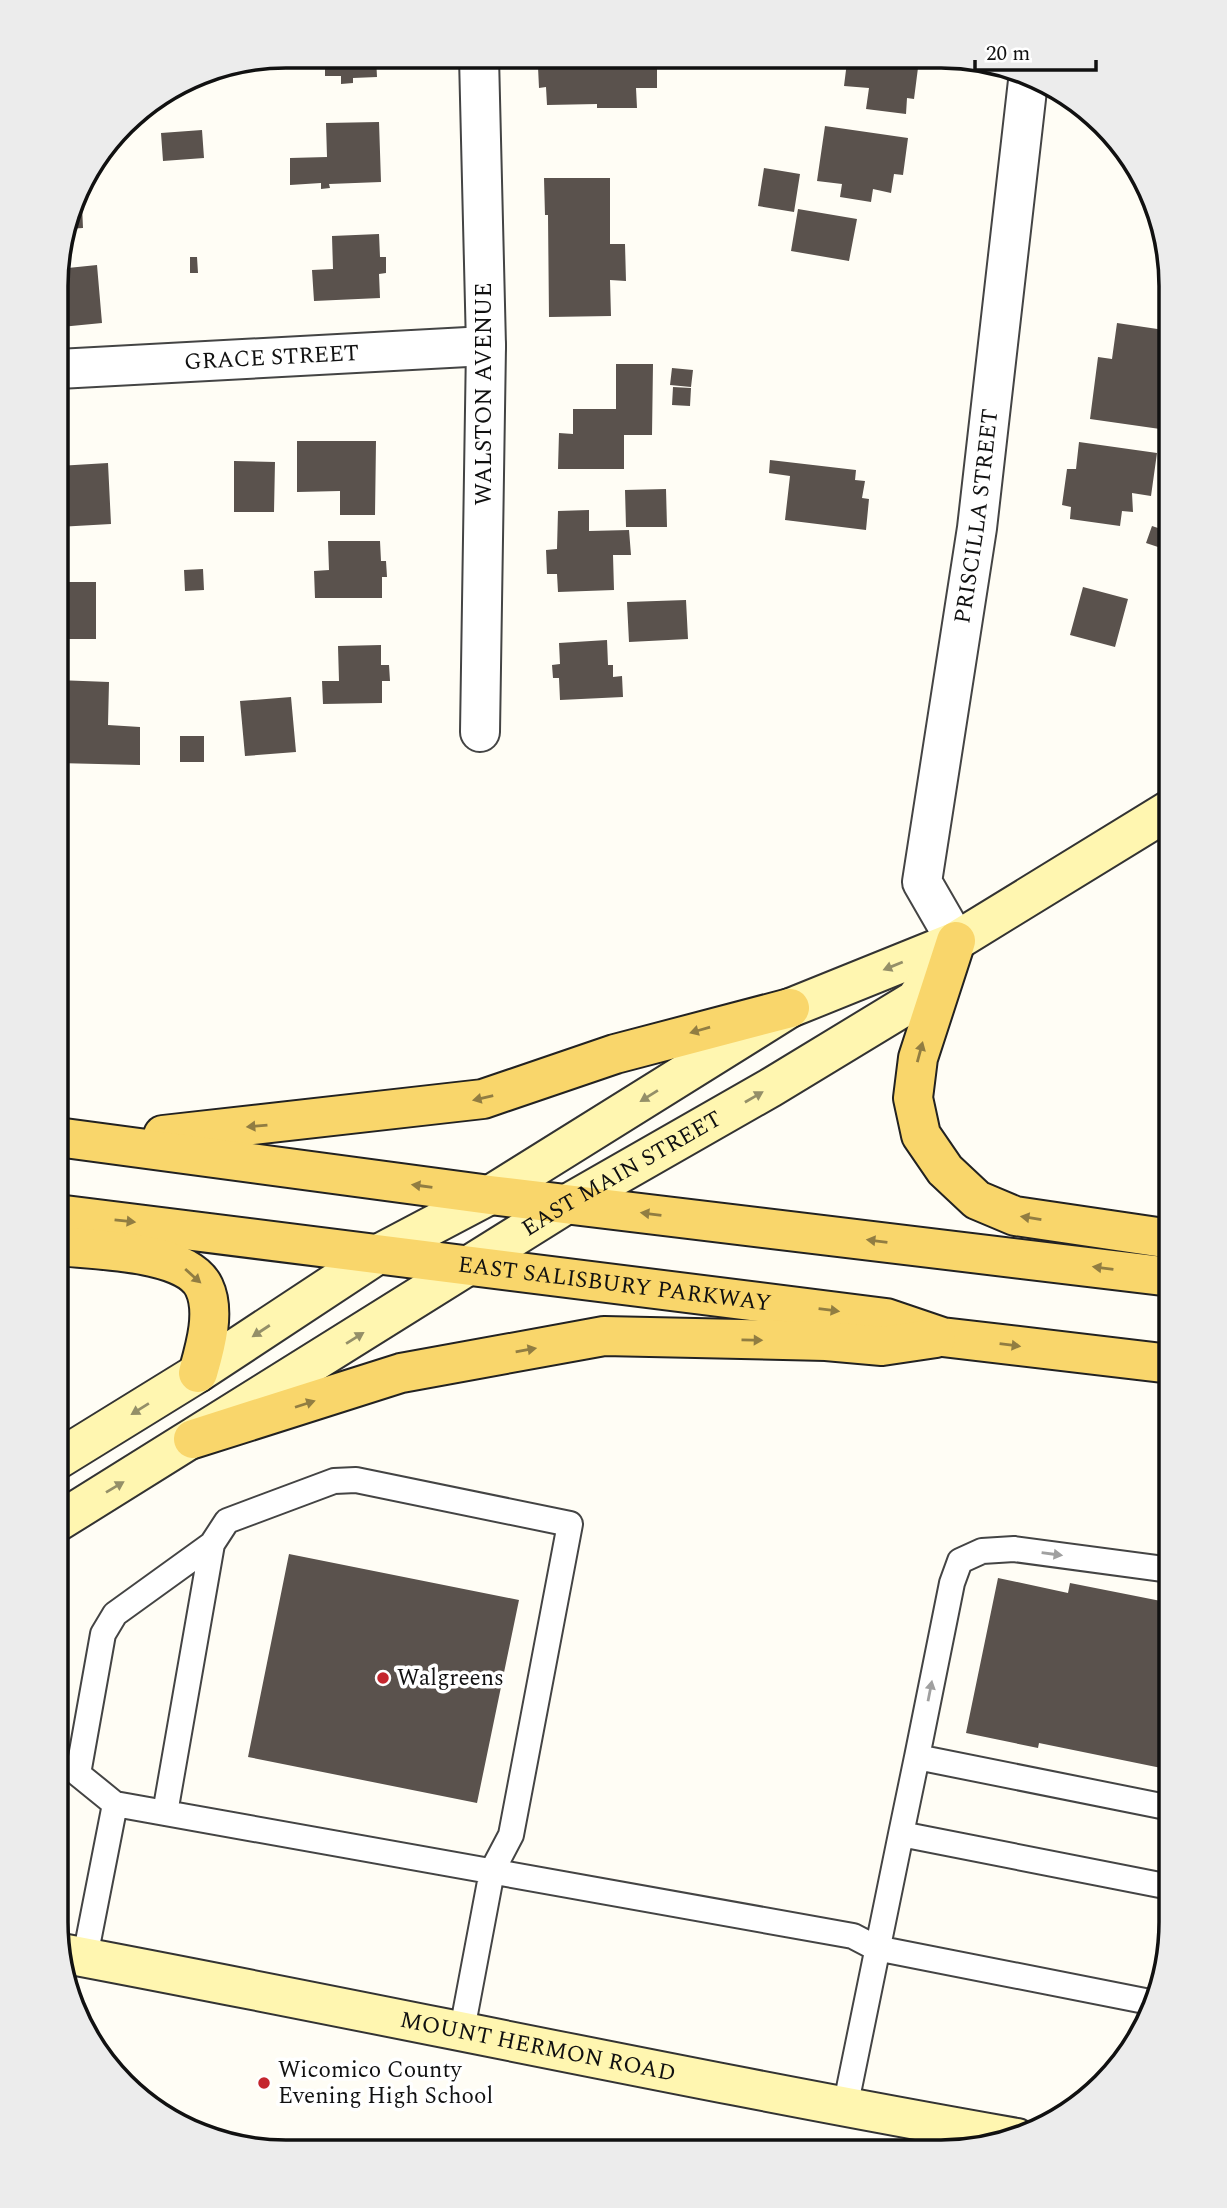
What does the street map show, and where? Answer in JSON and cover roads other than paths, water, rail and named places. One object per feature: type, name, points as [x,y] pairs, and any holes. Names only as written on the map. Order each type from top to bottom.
[{"type":"main road","name":"EAST MAIN STREET","points":[[68,1453],[198,1373],[380,1253],[490,1195],[790,1008],[956,941],[1159,817]]},
{"type":"main road","name":"EAST MAIN STREET","points":[[68,1515],[567,1204],[770,1088],[915,1000],[956,941]]},
{"type":"main road","points":[[956,941],[918,1058],[912,1098],[921,1135],[945,1170],[977,1200],[1015,1216],[1158,1237]]},
{"type":"main road","points":[[98,1141],[269,1125],[482,1099],[615,1054],[790,1008]]},
{"type":"main road","points":[[68,1138],[490,1195],[1158,1274]]},
{"type":"main road","name":"EAST SALISBURY PARKWAY","points":[[68,1215],[886,1318],[942,1337],[1158,1363]]},
{"type":"main road","points":[[68,1247],[147,1256],[194,1273],[204,1287],[209,1305],[206,1343],[198,1373]]},
{"type":"main road","points":[[193,1439],[401,1373],[604,1336],[826,1341],[883,1346],[942,1337]]},
{"type":"main road","name":"MOUNT HERMON ROAD","points":[[73,1955],[845,2108],[992,2134]]},
{"type":"street","name":"WALSTON AVENUE","points":[[479,68],[485,346],[480,732]]},
{"type":"street","name":"PRISCILLA STREET","points":[[956,941],[922,882],[978,528],[1027,87]]},
{"type":"street","name":"GRACE STREET","points":[[68,368],[485,346]]},
{"type":"lane","points":[[462,2030],[492,1871],[511,1835],[570,1524],[356,1480],[334,1481],[227,1521],[212,1544],[114,1614],[103,1634],[78,1774],[116,1804],[165,1812],[492,1871],[853,1936],[876,1948],[1143,2001]]},
{"type":"lane","points":[[165,1812],[212,1544]]},
{"type":"lane","points":[[845,2108],[952,1583],[960,1562],[982,1550],[1014,1549],[1158,1568]]},
{"type":"lane","points":[[917,1758],[1158,1805]]},
{"type":"lane","points":[[73,1955],[116,1804]]},
{"type":"lane","points":[[901,1834],[1158,1884]]},
{"type":"place","name":"Walgreens","points":[[383,1678]]},
{"type":"place","name":"Wicomico County Evening High School","points":[[264,2083]]}]
